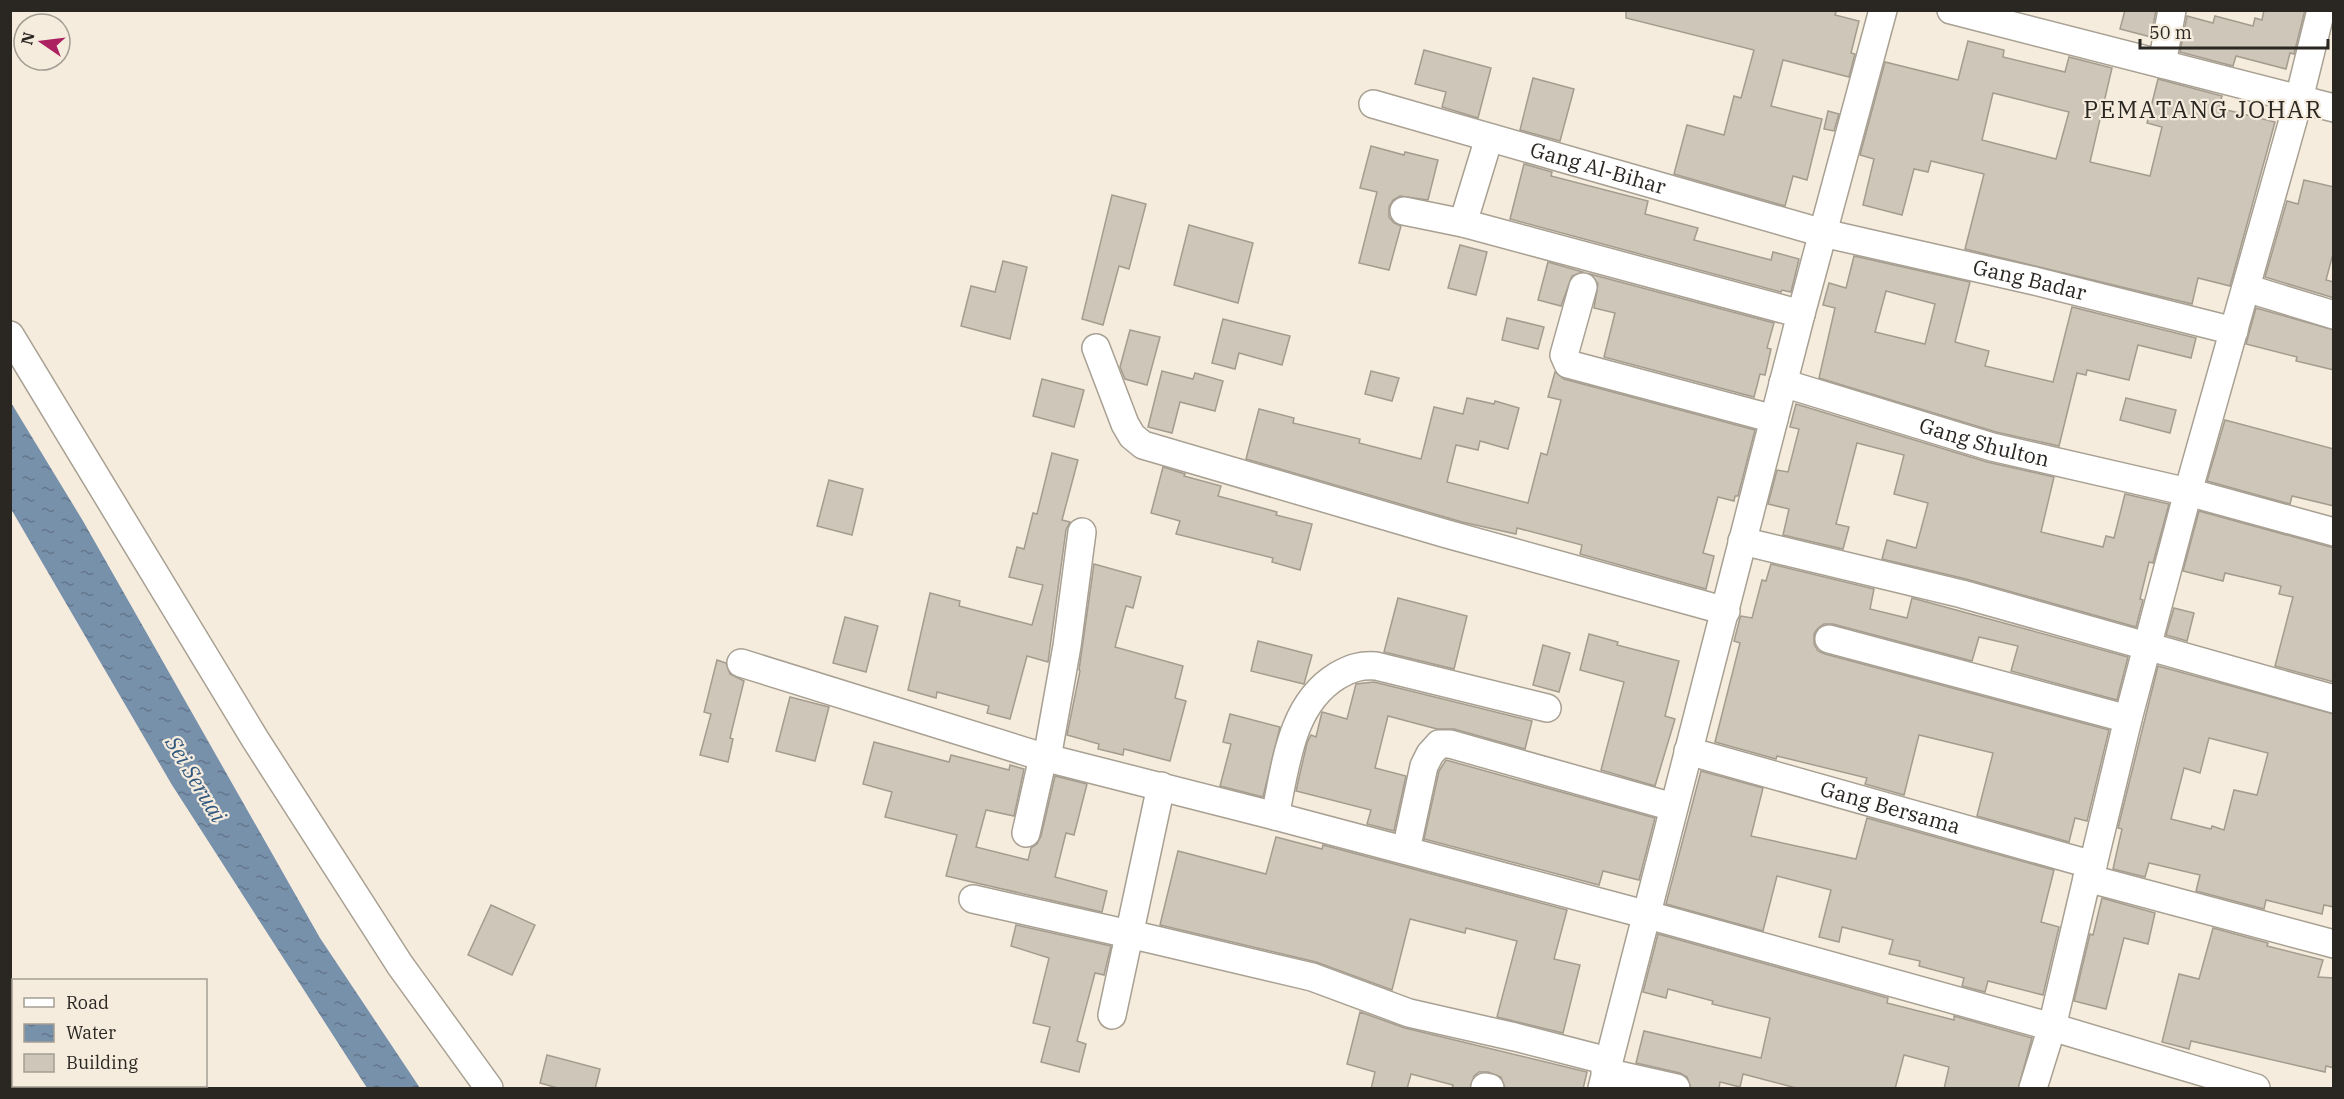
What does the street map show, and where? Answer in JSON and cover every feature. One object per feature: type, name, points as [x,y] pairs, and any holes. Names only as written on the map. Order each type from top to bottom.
[{"type":"street","points":[[1605,1074],[1648,915],[1673,807],[1726,611],[1822,233],[1883,10]]},
{"type":"street","points":[[1951,10],[2334,108]]},
{"type":"street","points":[[2162,64],[2172,10]]},
{"type":"street","points":[[2033,1089],[2052,1027],[2147,645],[2188,492],[2300,99],[2321,10]]},
{"type":"street","name":"Gang Al-Bihar","points":[[1373,104],[1822,233]]},
{"type":"street","points":[[1463,223],[1489,138]]},
{"type":"street","points":[[1404,212],[1463,223],[1801,314]]},
{"type":"street","name":"Gang Badar","points":[[1822,233],[2035,281],[2234,331]]},
{"type":"street","points":[[1583,287],[1564,355],[1568,364],[1774,419]]},
{"type":"street","points":[[2246,288],[2334,315]]},
{"type":"street","points":[[10,335],[255,739],[400,965],[489,1089]]},
{"type":"street","points":[[1095,348],[1125,424],[1132,436],[1143,445],[1447,534],[1726,611]]},
{"type":"street","name":"Gang Shulton","points":[[1783,383],[1992,447],[2188,492],[2334,532]]},
{"type":"street","points":[[1026,833],[1045,758],[1067,646],[1082,532]]},
{"type":"street","points":[[1742,541],[1962,594],[2334,699]]},
{"type":"street","points":[[1830,639],[2128,718]]},
{"type":"street","points":[[741,663],[1045,758],[1161,786],[1648,915],[2052,1027],[2215,1083],[2256,1089]]},
{"type":"street","points":[[1275,816],[1292,736],[1303,711],[1329,682],[1358,666],[1376,666],[1547,708]]},
{"type":"street","points":[[1406,850],[1424,766],[1430,754],[1439,744],[1450,744],[1673,807]]},
{"type":"street","name":"Gang Bersama","points":[[1688,751],[2334,944]]},
{"type":"street","points":[[1112,1015],[1161,786]]},
{"type":"street","points":[[973,899],[1312,977],[1409,1013],[1515,1037],[1605,1074],[1676,1089]]},
{"type":"water","name":"Sei Seruai","points":[[10,401],[83,521],[320,938],[420,1088],[367,1088],[172,785],[11,509]]},
{"type":"building","points":[[1626,10],[1837,10],[1835,15],[1859,21],[1851,53],[1855,54],[1849,77],[1783,60],[1771,106],[1822,119],[1807,180],[1793,176],[1785,206],[1674,174],[1687,125],[1724,135],[1734,96],[1741,98],[1754,50],[1626,18]]},
{"type":"building","points":[[2125,10],[2156,10],[2151,37],[2120,29]]},
{"type":"building","points":[[2264,10],[2305,10],[2294,54],[2290,53],[2286,69],[2236,56],[2233,66],[2180,52],[2187,16],[2213,23],[2215,16],[2253,26],[2255,18],[2262,20]]},
{"type":"building","points":[[1968,41],[2004,50],[2003,57],[2065,72],[2069,57],[2112,68],[2090,162],[2150,176],[2162,127],[2147,123],[2158,79],[2222,96],[2219,108],[2275,122],[2230,286],[2198,278],[2192,304],[1965,249],[1984,174],[1931,161],[1928,172],[1914,169],[1902,215],[1863,205],[1874,159],[1860,155],[1885,62],[1958,80]],"holes":[[[1993,93],[2069,112],[2056,159],[1982,140]]]},
{"type":"building","points":[[1424,50],[1491,68],[1478,118],[1442,107],[1446,92],[1415,84]]},
{"type":"building","points":[[1533,78],[1574,89],[1560,141],[1520,130]]},
{"type":"building","points":[[1828,111],[1839,114],[1834,131],[1824,129]]},
{"type":"building","points":[[1371,146],[1404,155],[1405,152],[1438,160],[1428,200],[1400,196],[1393,200],[1389,207],[1389,217],[1401,226],[1389,270],[1359,263],[1377,192],[1360,188]]},
{"type":"building","points":[[1524,164],[1552,172],[1551,176],[1648,201],[1645,214],[1698,228],[1694,240],[1771,260],[1773,252],[1799,259],[1791,292],[1782,290],[1781,292],[1510,219]]},
{"type":"building","points":[[2304,180],[2334,187],[2334,250],[2326,280],[2334,282],[2334,298],[2265,277],[2287,201],[2298,204]]},
{"type":"building","points":[[1112,195],[1146,204],[1129,269],[1119,266],[1103,325],[1082,319]]},
{"type":"building","points":[[1189,225],[1253,243],[1238,303],[1174,285]]},
{"type":"building","points":[[1460,245],[1487,252],[1476,295],[1448,288]]},
{"type":"building","points":[[1854,256],[1970,282],[1955,342],[1989,351],[1985,366],[2053,382],[2072,307],[2196,338],[2191,358],[2138,345],[2129,380],[2087,370],[2086,375],[2077,373],[2059,446],[1996,432],[1819,378],[1835,308],[1823,305],[1829,283],[1846,288]],"holes":[[[1886,291],[1935,304],[1925,344],[1875,332]]]},
{"type":"building","points":[[1003,261],[1027,267],[1010,339],[961,326],[971,286],[995,292]]},
{"type":"building","points":[[1548,262],[1583,272],[1572,276],[1561,306],[1538,300]]},
{"type":"building","points":[[1590,274],[1774,323],[1767,348],[1771,349],[1765,375],[1760,374],[1754,397],[1604,357],[1615,313],[1594,308],[1598,284]]},
{"type":"building","points":[[2256,308],[2334,330],[2334,370],[2296,361],[2297,357],[2246,344]]},
{"type":"building","points":[[1507,318],[1544,327],[1538,349],[1502,340]]},
{"type":"building","points":[[1223,319],[1290,336],[1282,365],[1239,353],[1235,369],[1212,363]]},
{"type":"building","points":[[1130,330],[1160,337],[1147,385],[1125,379],[1120,367]]},
{"type":"building","points":[[1162,371],[1193,379],[1195,373],[1223,381],[1215,411],[1180,402],[1172,433],[1148,427]]},
{"type":"building","points":[[1371,371],[1399,378],[1392,401],[1365,394]]},
{"type":"building","points":[[1555,372],[1564,379],[1755,430],[1738,496],[1735,496],[1734,501],[1718,497],[1703,553],[1714,556],[1706,589],[1580,554],[1582,545],[1517,528],[1516,534],[1462,522],[1246,459],[1259,409],[1294,418],[1293,423],[1360,439],[1359,443],[1421,459],[1434,407],[1463,414],[1467,398],[1494,404],[1495,401],[1519,408],[1508,449],[1480,441],[1478,450],[1456,445],[1447,482],[1528,503],[1541,453],[1547,455],[1561,400],[1548,397]]},
{"type":"building","points":[[1042,379],[1084,390],[1074,427],[1033,416]]},
{"type":"building","points":[[2126,398],[2176,410],[2170,433],[2120,420]]},
{"type":"building","points":[[1796,404],[1987,462],[2054,477],[2041,532],[2103,547],[2106,536],[2114,538],[2125,494],[2169,504],[2153,563],[2149,562],[2136,627],[1966,579],[1882,559],[1887,540],[1916,548],[1928,503],[1894,494],[1904,455],[1857,443],[1836,524],[1849,527],[1843,549],[1783,535],[1789,509],[1768,504],[1777,470],[1788,472],[1799,429],[1790,427]]},
{"type":"building","points":[[2225,420],[2334,449],[2334,506],[2292,496],[2290,504],[2207,481]]},
{"type":"building","points":[[1052,453],[1078,460],[1062,520],[1070,522],[1066,530],[1048,662],[1027,656],[1010,719],[987,713],[989,706],[937,692],[936,698],[908,690],[930,593],[960,601],[959,606],[1032,625],[1043,585],[1009,577],[1017,547],[1024,549],[1033,513],[1037,514]]},
{"type":"building","points":[[1163,467],[1185,474],[1184,476],[1221,486],[1218,496],[1312,524],[1300,570],[1272,562],[1273,558],[1176,534],[1180,521],[1151,513]]},
{"type":"building","points":[[829,480],[863,489],[852,535],[817,526]]},
{"type":"building","points":[[2199,511],[2334,548],[2334,682],[2275,666],[2293,597],[2279,594],[2281,586],[2225,573],[2223,581],[2183,571]]},
{"type":"building","points":[[1094,564],[1141,577],[1133,608],[1126,606],[1115,647],[1183,666],[1175,698],[1186,701],[1170,761],[1124,749],[1123,755],[1098,749],[1099,744],[1067,735],[1080,671]]},
{"type":"building","points":[[1771,564],[1874,589],[1870,609],[1907,618],[1912,598],[2128,657],[2117,700],[2011,671],[2018,646],[1979,637],[1972,661],[1833,624],[1824,624],[1814,634],[1814,644],[1818,651],[1825,654],[2109,730],[2087,821],[2075,818],[2069,842],[1977,816],[1993,753],[1919,735],[1904,795],[1865,784],[1867,778],[1777,756],[1776,759],[1715,742],[1740,643],[1734,641],[1740,618],[1741,616],[1752,618],[1762,580],[1766,581]]},
{"type":"building","points":[[1398,598],[1467,616],[1454,669],[1384,652]]},
{"type":"building","points":[[2174,608],[2194,613],[2187,641],[2166,635]]},
{"type":"building","points":[[845,617],[878,626],[866,672],[833,663]]},
{"type":"building","points":[[1589,634],[1618,642],[1617,645],[1679,661],[1665,716],[1675,719],[1655,786],[1601,770],[1624,682],[1580,670]]},
{"type":"building","points":[[1258,641],[1312,655],[1304,684],[1251,671]]},
{"type":"building","points":[[1543,645],[1570,653],[1559,692],[1533,685]]},
{"type":"building","points":[[717,660],[726,663],[730,674],[744,681],[730,738],[733,739],[728,762],[700,755],[711,714],[704,712]]},
{"type":"building","points":[[2158,666],[2334,714],[2334,907],[2324,905],[2322,914],[2266,900],[2264,909],[2196,891],[2200,875],[2149,863],[2145,877],[2113,869],[2122,829],[2118,828]],"holes":[[[2209,738],[2268,753],[2257,795],[2234,790],[2224,830],[2171,819],[2184,768],[2200,773]]]},
{"type":"building","points":[[1374,682],[1532,721],[1525,749],[1454,729],[1437,729],[1388,716],[1375,768],[1406,776],[1394,831],[1367,824],[1371,810],[1296,791],[1307,743],[1311,735],[1316,737],[1322,712],[1347,719],[1356,684]]},
{"type":"building","points":[[790,697],[829,707],[815,761],[776,751]]},
{"type":"building","points":[[1230,714],[1280,727],[1263,797],[1220,786],[1231,744],[1223,742]]},
{"type":"building","points":[[874,742],[949,762],[951,755],[1009,770],[1010,765],[1024,769],[1014,816],[986,810],[976,847],[1028,860],[1031,848],[1037,844],[1041,836],[1055,776],[1087,784],[1074,835],[1066,833],[1055,877],[1107,891],[1102,912],[946,876],[957,835],[885,817],[892,792],[863,784]]},
{"type":"building","points":[[1446,760],[1655,818],[1639,880],[1603,871],[1599,885],[1424,839],[1439,771]]},
{"type":"building","points":[[1701,771],[1763,788],[1751,836],[1856,859],[1867,818],[2054,870],[2041,922],[2059,927],[2043,995],[1988,981],[1985,992],[1962,986],[1964,978],[1919,966],[1920,961],[1889,954],[1893,940],[1842,927],[1839,942],[1819,937],[1831,890],[1777,876],[1763,931],[1666,904]]},
{"type":"building","points":[[1276,837],[1322,849],[1323,845],[1567,910],[1554,959],[1580,965],[1563,1033],[1497,1017],[1517,941],[1466,928],[1465,933],[1410,919],[1392,990],[1316,962],[1160,925],[1178,851],[1266,874]]},
{"type":"building","points":[[2102,898],[2155,913],[2148,944],[2124,938],[2106,1009],[2074,1001],[2090,934],[2093,935]]},
{"type":"building","points":[[491,905],[535,925],[512,975],[468,955]]},
{"type":"building","points":[[1016,925],[1111,946],[1104,975],[1095,973],[1077,1041],[1086,1044],[1079,1072],[1041,1062],[1050,1027],[1033,1023],[1049,958],[1011,946]]},
{"type":"building","points":[[2213,928],[2268,943],[2267,946],[2323,960],[2318,977],[2334,978],[2334,1068],[2326,1066],[2325,1072],[2191,1041],[2189,1049],[2162,1042],[2179,974],[2199,979]]},
{"type":"building","points":[[1658,934],[1888,998],[1887,1003],[1954,1020],[1954,1016],[2032,1038],[2018,1089],[1944,1089],[1949,1067],[1904,1055],[1895,1089],[1800,1089],[1743,1074],[1740,1087],[1720,1082],[1719,1089],[1691,1089],[1687,1077],[1680,1073],[1636,1063],[1644,1031],[1761,1058],[1770,1018],[1712,1004],[1713,1001],[1668,989],[1666,998],[1643,992]]},
{"type":"building","points":[[1360,1012],[1405,1028],[1587,1072],[1583,1089],[1505,1089],[1501,1077],[1488,1072],[1479,1072],[1474,1076],[1470,1089],[1452,1089],[1453,1085],[1411,1074],[1407,1089],[1371,1089],[1375,1072],[1347,1064]]},
{"type":"building","points":[[547,1055],[600,1069],[595,1089],[561,1089],[540,1083]]},
{"type":"district","name":"PEMATANG JOHAR","points":[[2203,110]]}]
